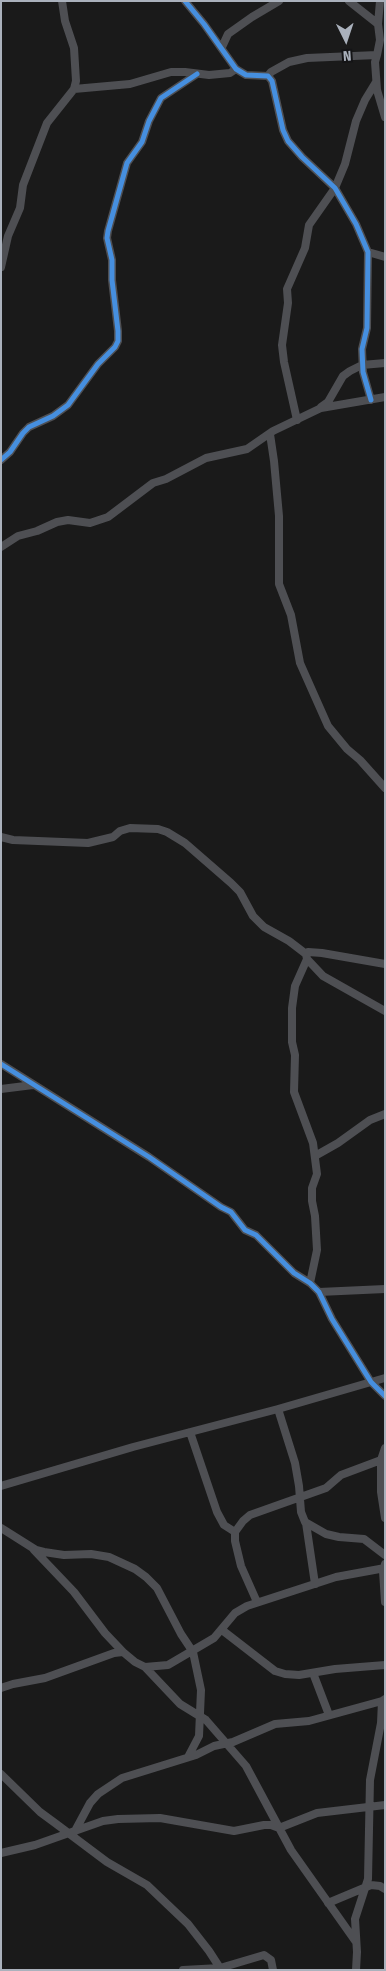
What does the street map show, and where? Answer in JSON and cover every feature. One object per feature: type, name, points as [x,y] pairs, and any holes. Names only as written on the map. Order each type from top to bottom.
[{"type":"street","points":[[1,267],[8,236],[20,208],[22,191],[47,122],[74,89],[76,81],[74,46],[65,21],[62,1]]},
{"type":"street","points":[[185,1],[222,47],[236,69],[246,75],[268,76],[272,81],[283,130],[288,141],[335,188],[356,224],[368,252],[367,328],[362,349],[362,366],[371,400]]},
{"type":"street","points":[[222,47],[228,34],[279,1]]},
{"type":"street","points":[[349,1],[378,24]]},
{"type":"street","points":[[380,1],[378,24],[380,40],[375,62],[378,98],[385,117]]},
{"type":"street","points":[[268,76],[271,72],[289,62],[307,58],[377,55]]},
{"type":"street","points":[[74,89],[130,84],[171,72],[223,74],[236,69]]},
{"type":"street","points":[[1,460],[10,452],[29,427],[53,416],[68,405],[93,371],[115,347],[118,341],[118,331],[112,280],[112,260],[107,238],[127,163],[142,142],[149,121],[161,98],[196,74]]},
{"type":"street","points":[[297,420],[282,345],[288,303],[287,289],[305,248],[309,225],[335,188],[345,164],[356,120],[376,82]]},
{"type":"street","points":[[368,252],[385,257]]},
{"type":"street","points":[[1,547],[18,536],[38,531],[57,522],[68,520],[90,523],[108,516],[153,483],[166,479],[206,458],[247,449],[270,434],[321,408],[328,402],[343,376],[362,366],[385,363]]},
{"type":"street","points":[[321,408],[385,397]]},
{"type":"street","points":[[270,434],[279,516],[279,584],[291,615],[300,663],[328,726],[347,749],[360,760],[385,788]]},
{"type":"street","points":[[1,837],[13,840],[88,843],[113,837],[120,831],[130,828],[158,829],[166,832],[185,843],[231,883],[240,892],[253,916],[264,927],[289,941],[306,956],[323,976],[385,1011]]},
{"type":"street","points":[[310,1283],[317,1250],[312,1188],[317,1174],[313,1143],[294,1092],[293,996],[296,980],[308,952],[385,964]]},
{"type":"street","points":[[1,1064],[149,1157],[231,1212],[245,1230],[256,1236],[294,1273],[310,1283],[319,1292],[332,1319],[371,1382],[385,1396]]},
{"type":"street","points":[[1,1088],[33,1085]]},
{"type":"street","points":[[315,1156],[338,1143],[370,1120],[385,1114]]},
{"type":"street","points":[[319,1292],[385,1289]]},
{"type":"street","points":[[1,1486],[385,1378]]},
{"type":"street","points":[[278,1409],[295,1463],[301,1512],[306,1523],[316,1584]]},
{"type":"street","points":[[190,1432],[217,1512],[224,1525],[235,1532],[240,1566],[257,1602]]},
{"type":"street","points":[[385,1448],[380,1460],[381,1492],[385,1518]]},
{"type":"street","points":[[235,1532],[250,1516],[326,1488],[341,1475],[380,1460]]},
{"type":"street","points":[[306,1523],[326,1534],[364,1540],[385,1555]]},
{"type":"street","points":[[1,1528],[44,1552],[91,1554],[109,1557],[135,1569],[157,1588],[181,1634],[193,1652],[200,1690],[199,1736],[188,1757]]},
{"type":"street","points":[[32,1547],[51,1570],[74,1592],[93,1619],[123,1652],[135,1662],[145,1667],[180,1704],[193,1714],[200,1715],[250,1771],[291,1850],[356,1942]]},
{"type":"street","points":[[145,1667],[168,1665],[193,1652],[214,1638],[235,1612],[257,1602],[336,1577],[384,1567],[385,1602]]},
{"type":"street","points":[[222,1630],[275,1671],[285,1674],[299,1675],[373,1664],[385,1664]]},
{"type":"street","points":[[1,1688],[18,1682],[45,1678],[114,1653],[123,1652]]},
{"type":"street","points":[[313,1673],[329,1715]]},
{"type":"street","points":[[72,1832],[90,1803],[122,1778],[227,1744],[275,1724],[309,1721],[383,1700],[381,1723],[370,1780],[368,1826],[369,1873],[367,1886],[355,1919],[358,1952],[356,1970]]},
{"type":"street","points":[[1,1774],[40,1812],[72,1832],[107,1862],[147,1886],[188,1924],[220,1968]]},
{"type":"street","points":[[1,1853],[35,1845],[103,1821],[160,1818],[234,1831],[264,1825],[279,1828],[317,1813],[385,1804]]},
{"type":"street","points":[[328,1903],[367,1886],[376,1885],[385,1889]]},
{"type":"street","points":[[183,1970],[220,1968],[264,1955],[270,1960],[273,1970]]},
{"type":"cycle path","points":[[185,1],[236,69],[246,75],[268,76],[272,81],[283,130],[288,141],[335,188],[356,224],[368,252],[367,328],[362,349],[363,372],[371,400]]},
{"type":"cycle path","points":[[1,460],[10,452],[29,427],[53,416],[68,405],[98,364],[115,347],[118,341],[118,331],[112,280],[112,260],[107,238],[127,163],[142,142],[149,121],[161,98],[197,74]]},
{"type":"cycle path","points":[[1,1064],[149,1157],[231,1212],[245,1230],[256,1235],[294,1273],[310,1283],[319,1292],[332,1319],[371,1382],[385,1396]]}]
